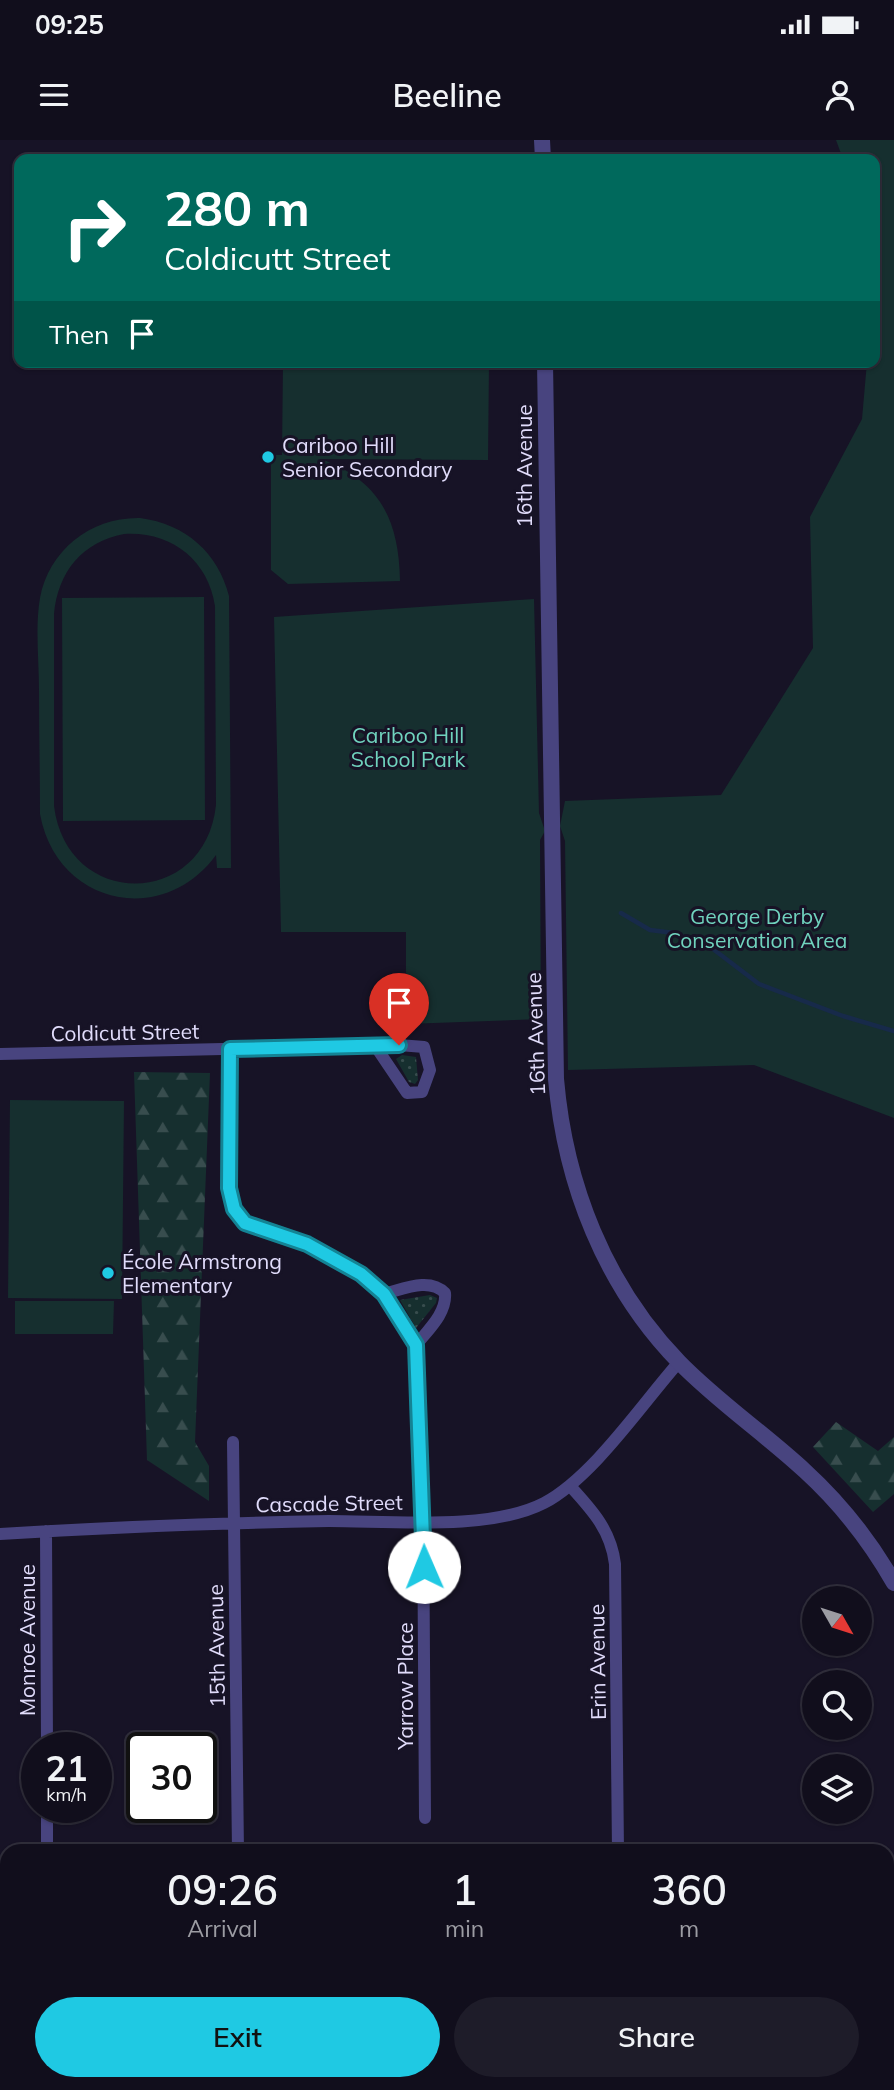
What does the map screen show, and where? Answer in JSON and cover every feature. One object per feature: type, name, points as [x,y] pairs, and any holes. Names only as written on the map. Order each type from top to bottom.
[{"type":"street","name":"16th Avenue","points":[[545,368],[545,526],[558,1108],[572,1177],[606,1259],[637,1311],[679,1362],[820,1485],[859,1531],[894,1583]]},
{"type":"street","name":"Coldicutt Street","points":[[0,1054],[399,1045],[427,1050],[430,1070],[422,1092],[407,1093],[376,1046]]},
{"type":"street","name":"Yarrow Place","points":[[230,1049],[229,1188],[237,1215],[251,1226],[307,1244],[337,1258],[384,1294],[416,1345],[423,1521],[425,1818]]},
{"type":"street","points":[[384,1294],[425,1284],[438,1286],[445,1293],[446,1302],[441,1313],[416,1345]]},
{"type":"street","name":"Cascade Street","points":[[0,1534],[423,1521],[515,1514],[542,1504],[571,1487],[679,1362]]},
{"type":"street","name":"15th Avenue","points":[[233,1442],[239,1844]]},
{"type":"street","name":"Erin Avenue","points":[[571,1487],[601,1522],[609,1537],[615,1564],[618,1844]]},
{"type":"street","name":"Monroe Avenue","points":[[46,1531],[47,1732]]},
{"type":"street","points":[[47,1823],[47,1844]]},
{"type":"green space","name":"George Derby Conservation Area","points":[[836,140],[894,140],[894,1118],[754,1065],[568,1070],[565,841],[560,826],[565,801],[721,795],[813,648],[810,517],[862,419],[866,368],[880,368],[880,154],[841,154]]},
{"type":"green space","points":[[283,368],[489,368],[488,460],[321,459],[358,479],[372,491],[382,505],[396,539],[400,581],[288,584],[271,570],[271,455],[282,455]]},
{"type":"green space","points":[[122,519],[157,521],[198,543],[217,567],[229,596],[231,868],[217,868],[216,855],[194,878],[168,892],[141,898],[114,896],[88,886],[67,869],[50,845],[40,814],[37,632],[40,598],[45,581],[63,551],[89,530]],"holes":[[[124,534],[157,537],[184,551],[204,574],[211,589],[215,606],[216,805],[206,839],[188,864],[163,878],[136,884],[108,879],[83,864],[64,840],[54,806],[54,614],[56,599],[67,572],[84,552],[109,538]]]},
{"type":"green space","points":[[204,597],[205,820],[63,821],[62,598]]},
{"type":"green space","name":"Cariboo Hill School Park","points":[[534,599],[539,813],[545,831],[540,840],[541,1019],[406,1024],[406,932],[281,932],[274,617]]},
{"type":"green space","points":[[402,1055],[416,1057],[418,1080],[415,1084],[409,1082],[396,1059]]},
{"type":"green space","points":[[134,1072],[210,1073],[195,1442],[209,1466],[209,1501],[147,1460]]},
{"type":"green space","points":[[10,1100],[124,1101],[122,1299],[8,1298]]},
{"type":"green space","points":[[430,1295],[437,1298],[436,1303],[416,1328],[400,1300]]},
{"type":"green space","points":[[15,1301],[114,1301],[113,1334],[15,1334]]},
{"type":"green space","points":[[836,1422],[878,1451],[894,1437],[894,1494],[873,1512],[813,1447]]},
{"type":"waterway","points":[[621,913],[650,930],[674,933],[713,949],[759,984],[843,1016],[894,1031]]},
{"type":"place","name":"Cariboo Hill Senior Secondary","points":[[268,457]]},
{"type":"place","name":"École Armstrong Elementary","points":[[108,1273]]},
{"type":"route","points":[[399,1045],[230,1049],[229,1188],[234,1209],[245,1223],[307,1244],[337,1258],[361,1274],[384,1294],[416,1345],[421,1423],[424,1567]]}]
